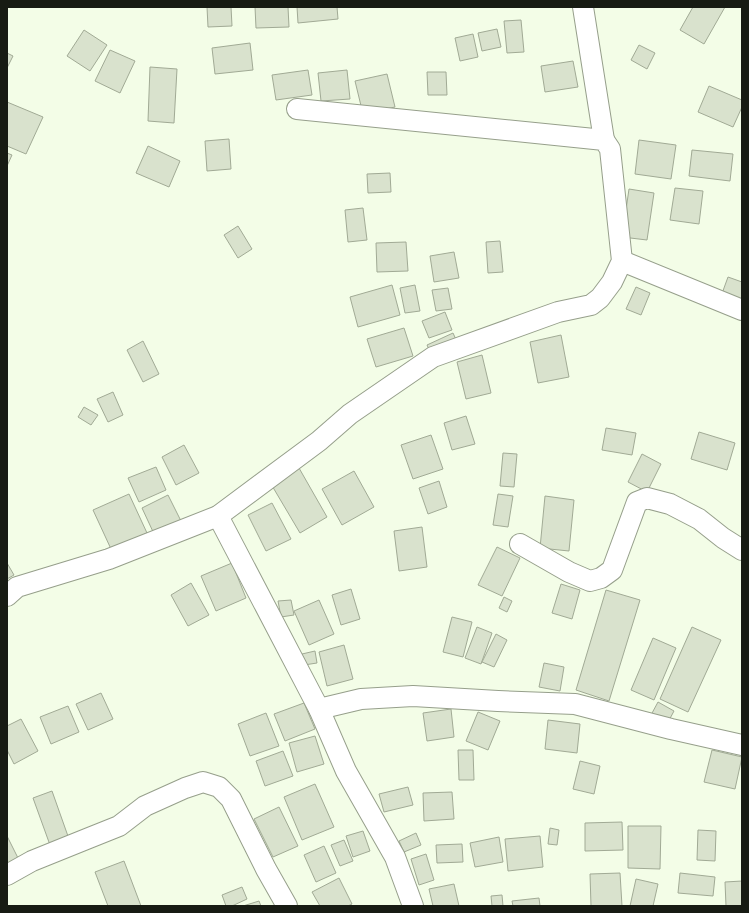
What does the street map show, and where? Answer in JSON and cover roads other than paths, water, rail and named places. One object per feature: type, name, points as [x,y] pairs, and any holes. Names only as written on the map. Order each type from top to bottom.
[{"type":"street","points":[[7,596],[17,587],[109,559],[218,516],[319,441],[350,414],[433,358],[558,312],[591,305],[600,298],[612,282],[622,261],[610,149],[604,140],[583,7]]},
{"type":"street","points":[[297,109],[604,140]]},
{"type":"street","points":[[622,261],[742,310]]},
{"type":"street","points":[[520,544],[569,572],[590,581],[601,578],[612,570],[636,502],[647,498],[670,504],[699,519],[723,538],[742,550]]},
{"type":"street","points":[[218,516],[319,709],[346,771],[395,857],[413,906]]},
{"type":"street","points":[[319,709],[361,699],[413,696],[575,704],[742,745]]},
{"type":"street","points":[[7,874],[119,826],[144,806],[185,788],[203,782],[219,787],[231,799],[266,869],[287,906]]}]
